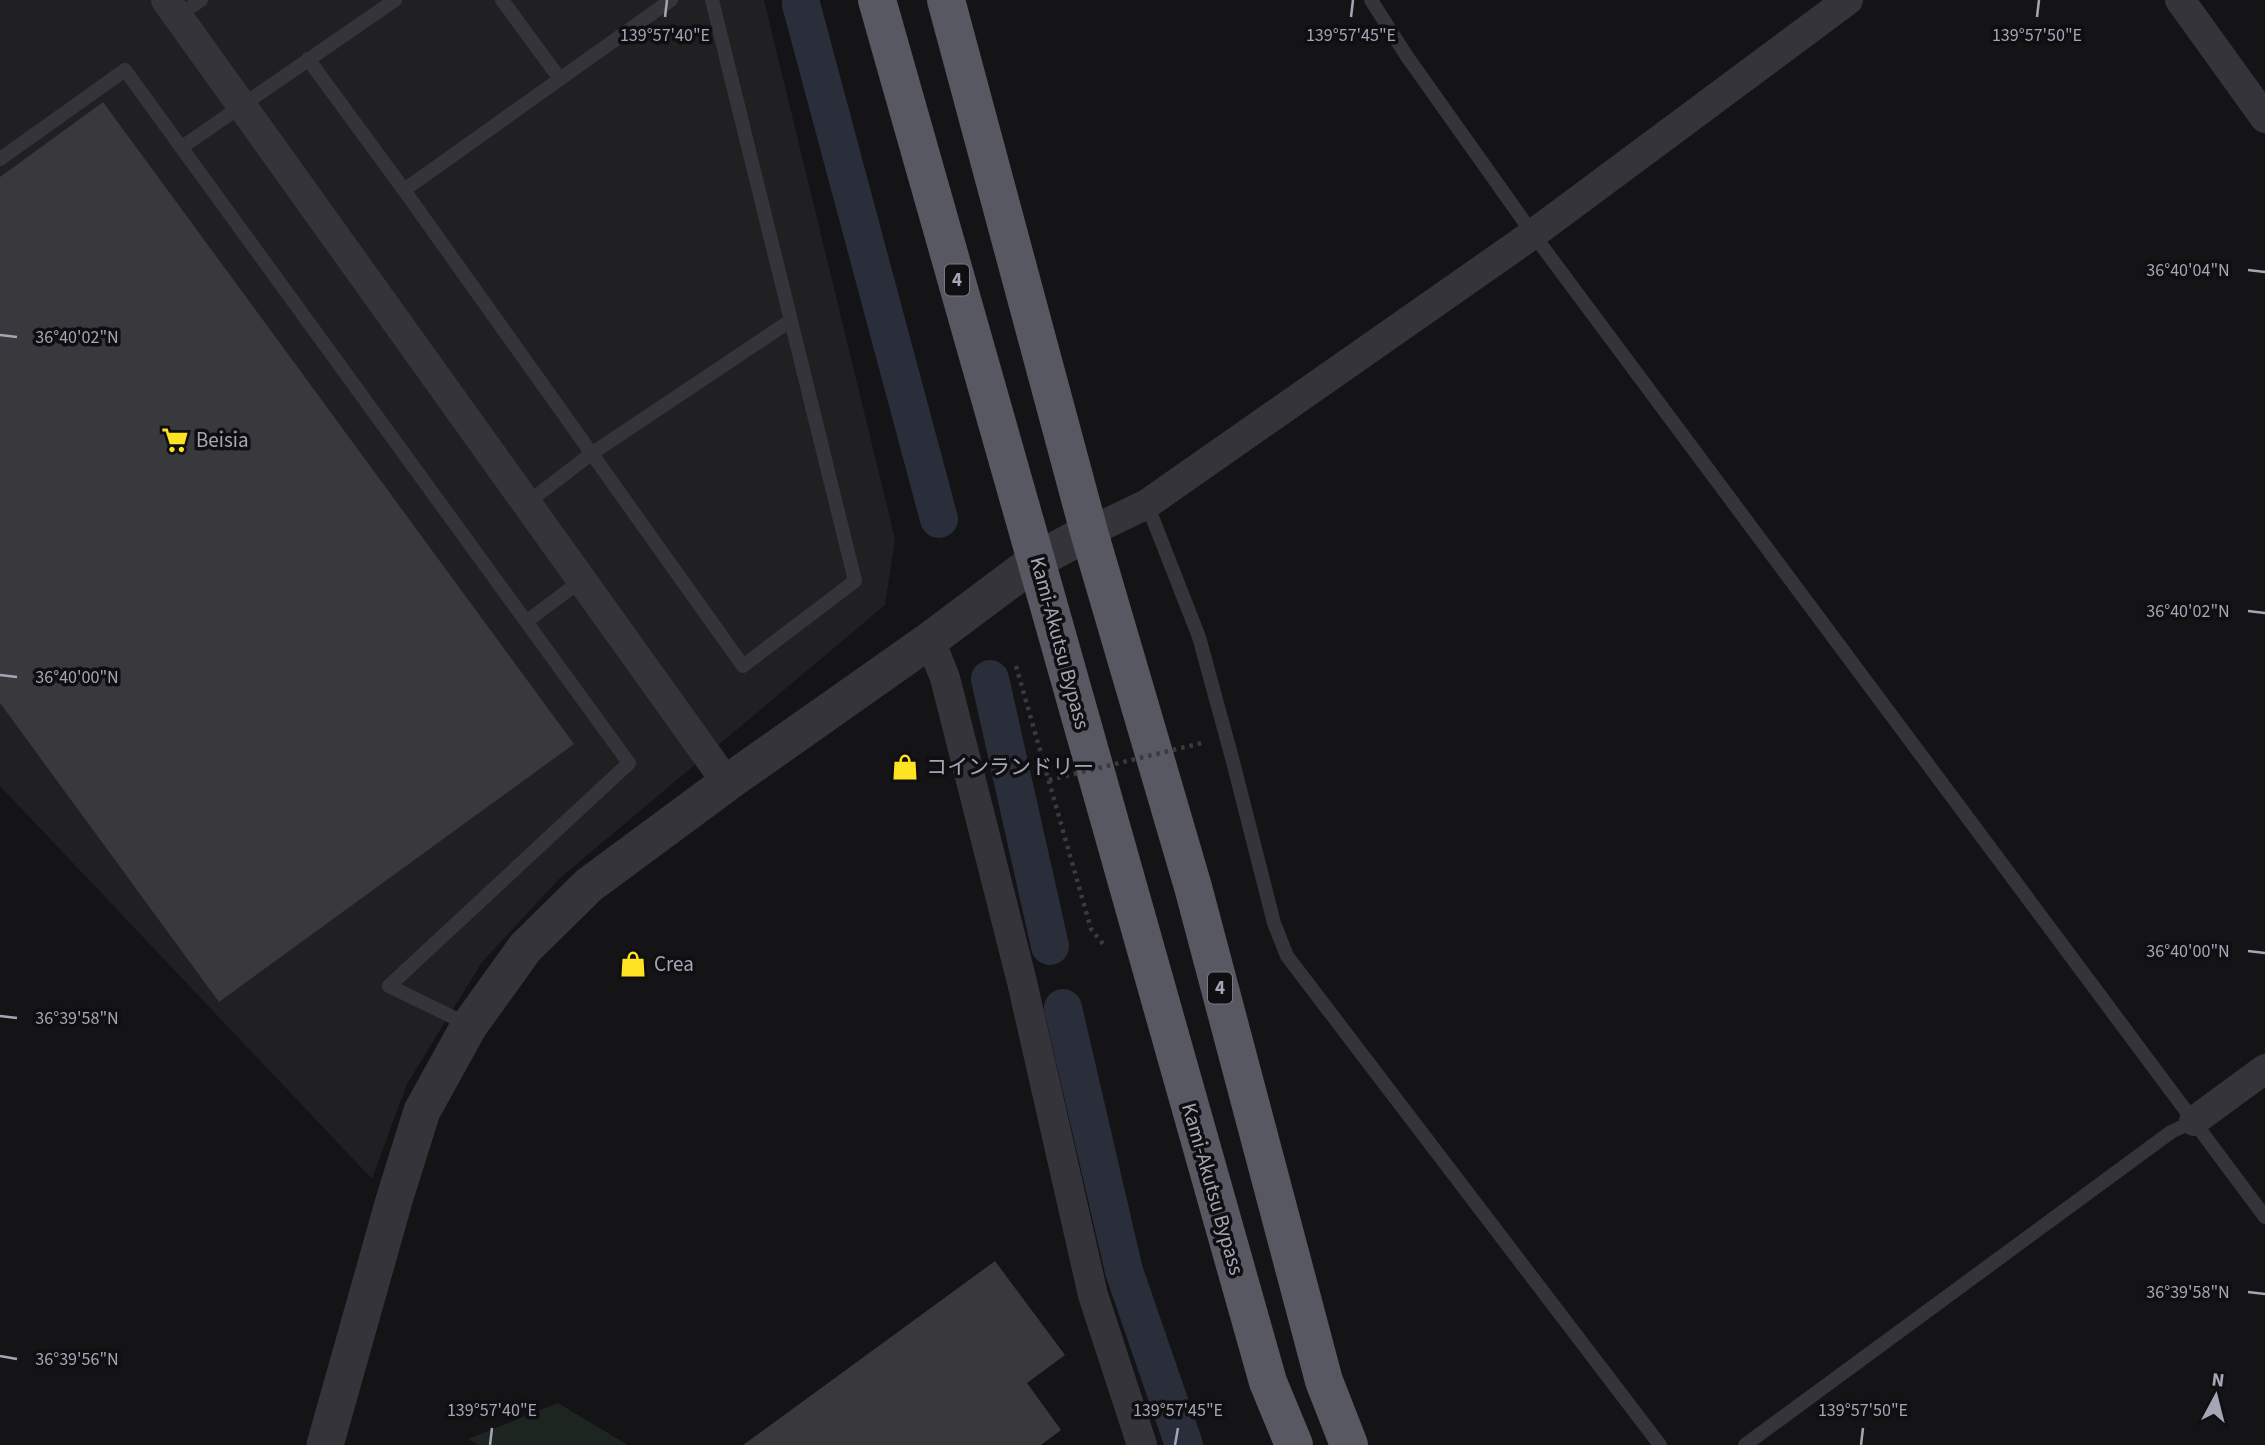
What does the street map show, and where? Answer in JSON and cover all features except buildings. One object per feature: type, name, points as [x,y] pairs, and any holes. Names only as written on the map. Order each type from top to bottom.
[{"type":"highway","name":"Kami-Akutsu Bypass","points":[[877,0],[1268,1382],[1294,1445]]},
{"type":"highway","name":"4","points":[[946,0],[1089,532],[1193,887],[1325,1381],[1349,1445]]},
{"type":"street","points":[[325,1445],[422,1111],[469,1026],[525,948],[589,885],[1037,560],[1147,504],[1533,234],[1848,0]]},
{"type":"street","points":[[2180,0],[2265,118]]},
{"type":"street","points":[[182,5],[241,104],[727,783]]},
{"type":"street","points":[[930,640],[945,678],[1022,982],[1093,1295],[1142,1445]]},
{"type":"street","points":[[2194,1121],[2265,1069]]},
{"type":"lane","points":[[182,147],[396,0]]},
{"type":"lane","points":[[502,0],[561,79]]},
{"type":"lane","points":[[404,190],[671,0]]},
{"type":"lane","points":[[308,59],[743,666],[855,581],[712,0]]},
{"type":"lane","points":[[1371,0],[1406,55],[1533,234],[2265,1217]]},
{"type":"lane","points":[[0,159],[125,70],[629,763],[389,986],[469,1026]]},
{"type":"lane","points":[[527,503],[591,454],[790,321]]},
{"type":"lane","points":[[1147,504],[1199,637],[1274,923],[1287,956],[1660,1445]]},
{"type":"lane","points":[[527,621],[582,580]]},
{"type":"lane","points":[[1745,1445],[2171,1132],[2194,1121]]},
{"type":"path","points":[[1016,666],[1091,929]]},
{"type":"path","points":[[1049,780],[1206,742]]},
{"type":"shaded area","points":[[0,0],[764,0],[895,539],[885,605],[559,879],[482,962],[407,1084],[372,1179],[0,786]]},
{"type":"shaded area","points":[[558,1403],[628,1445],[478,1445],[468,1439]]},
{"type":"waterway","points":[[801,4],[939,519]]},
{"type":"waterway","points":[[990,679],[1050,946]]},
{"type":"waterway","points":[[1063,1008],[1124,1271],[1184,1445]]},
{"type":"place","name":"Beisia","points":[[175,440]]},
{"type":"place","name":"コインランドリー","points":[[905,767]]},
{"type":"place","name":"Crea","points":[[633,964]]}]
